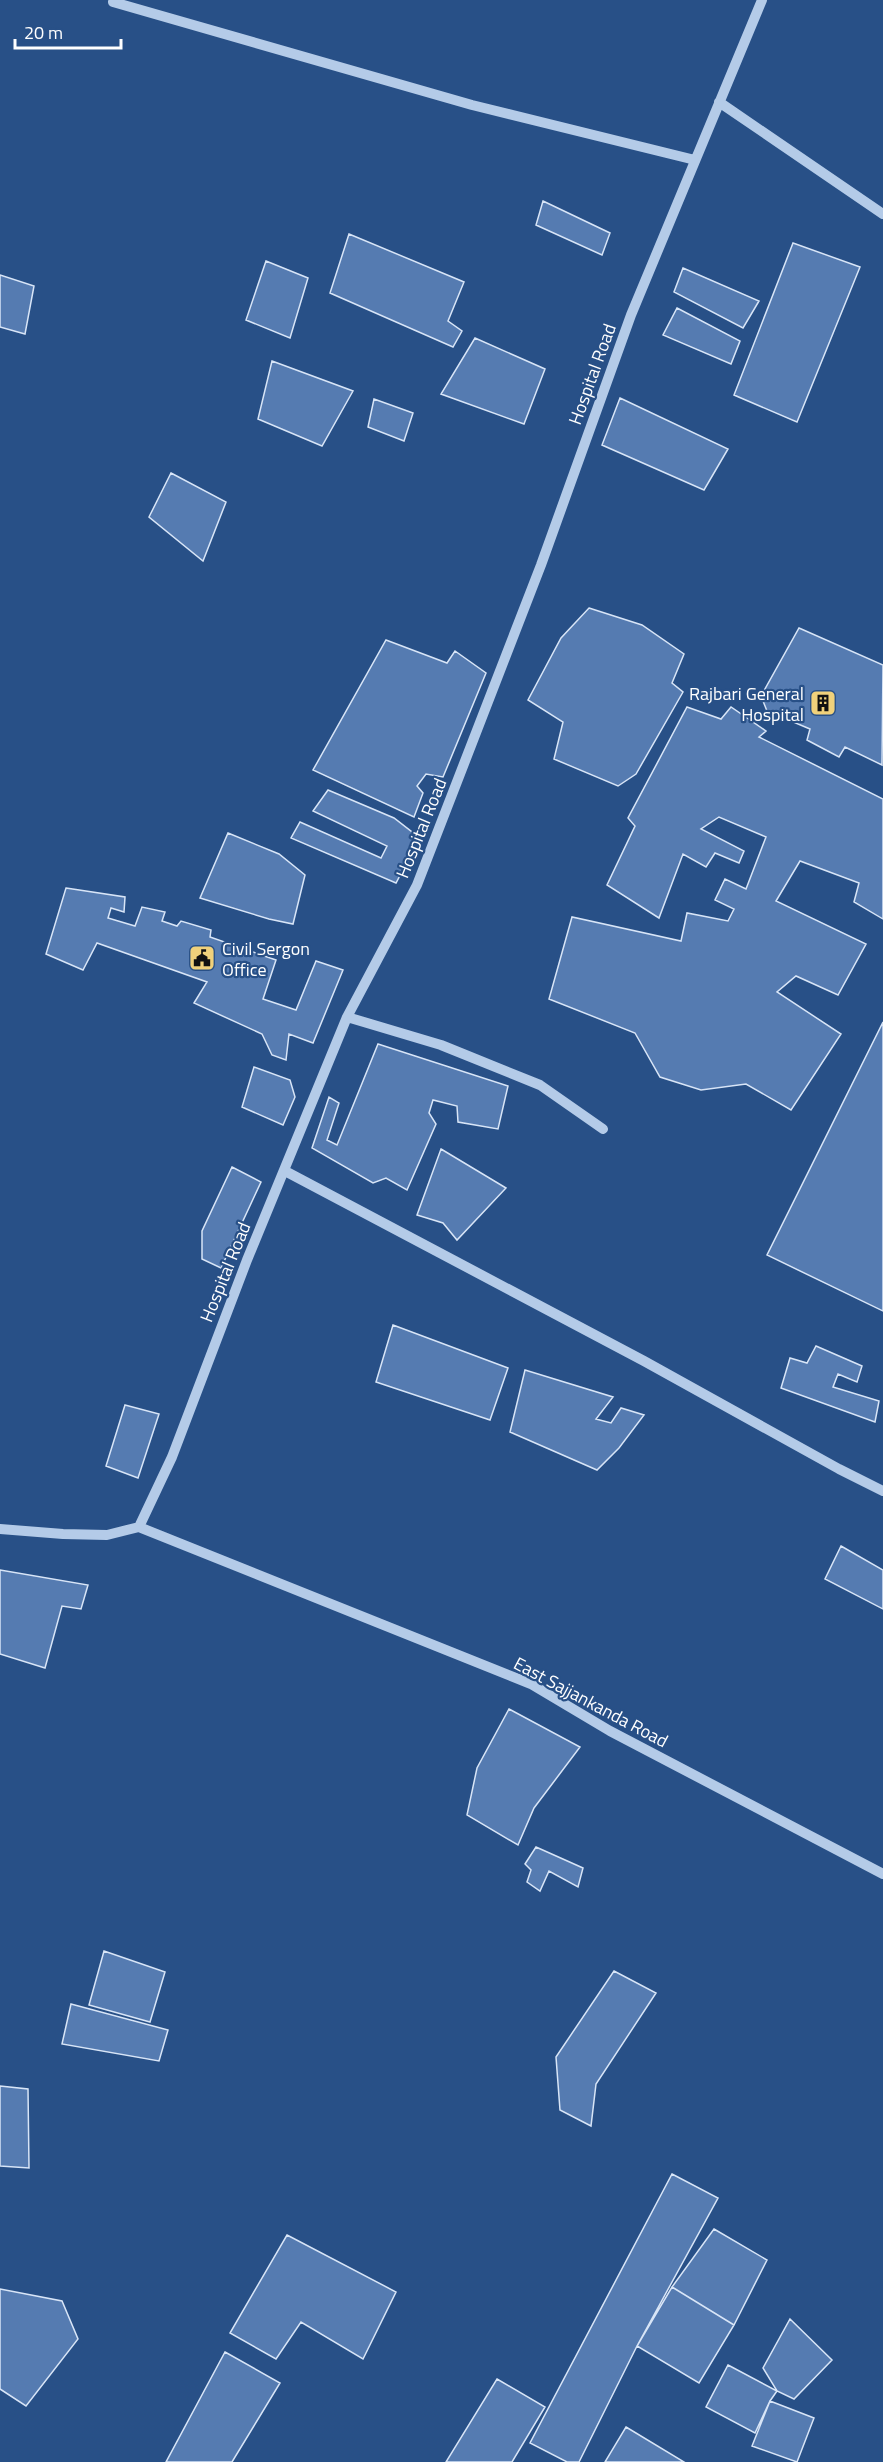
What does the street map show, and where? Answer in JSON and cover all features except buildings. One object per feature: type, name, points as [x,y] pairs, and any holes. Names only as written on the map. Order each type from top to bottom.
[{"type":"street","name":"Hospital Road","points":[[139,1527],[172,1457],[247,1260],[347,1017],[417,885],[541,565],[631,315],[762,0]]},
{"type":"street","points":[[113,2],[472,105],[695,160]]},
{"type":"street","points":[[719,102],[883,214]]},
{"type":"street","points":[[347,1017],[441,1045],[540,1085],[603,1129]]},
{"type":"street","points":[[285,1171],[644,1361],[883,1491]]},
{"type":"street","points":[[0,1529],[107,1535],[139,1527]]},
{"type":"street","name":"East Sajjankanda Road","points":[[139,1527],[531,1684],[610,1731],[883,1874]]},
{"type":"place","name":"Rajbari General Hospital","points":[[823,703]]},
{"type":"place","name":"Civil Sergon Office","points":[[202,958]]}]
